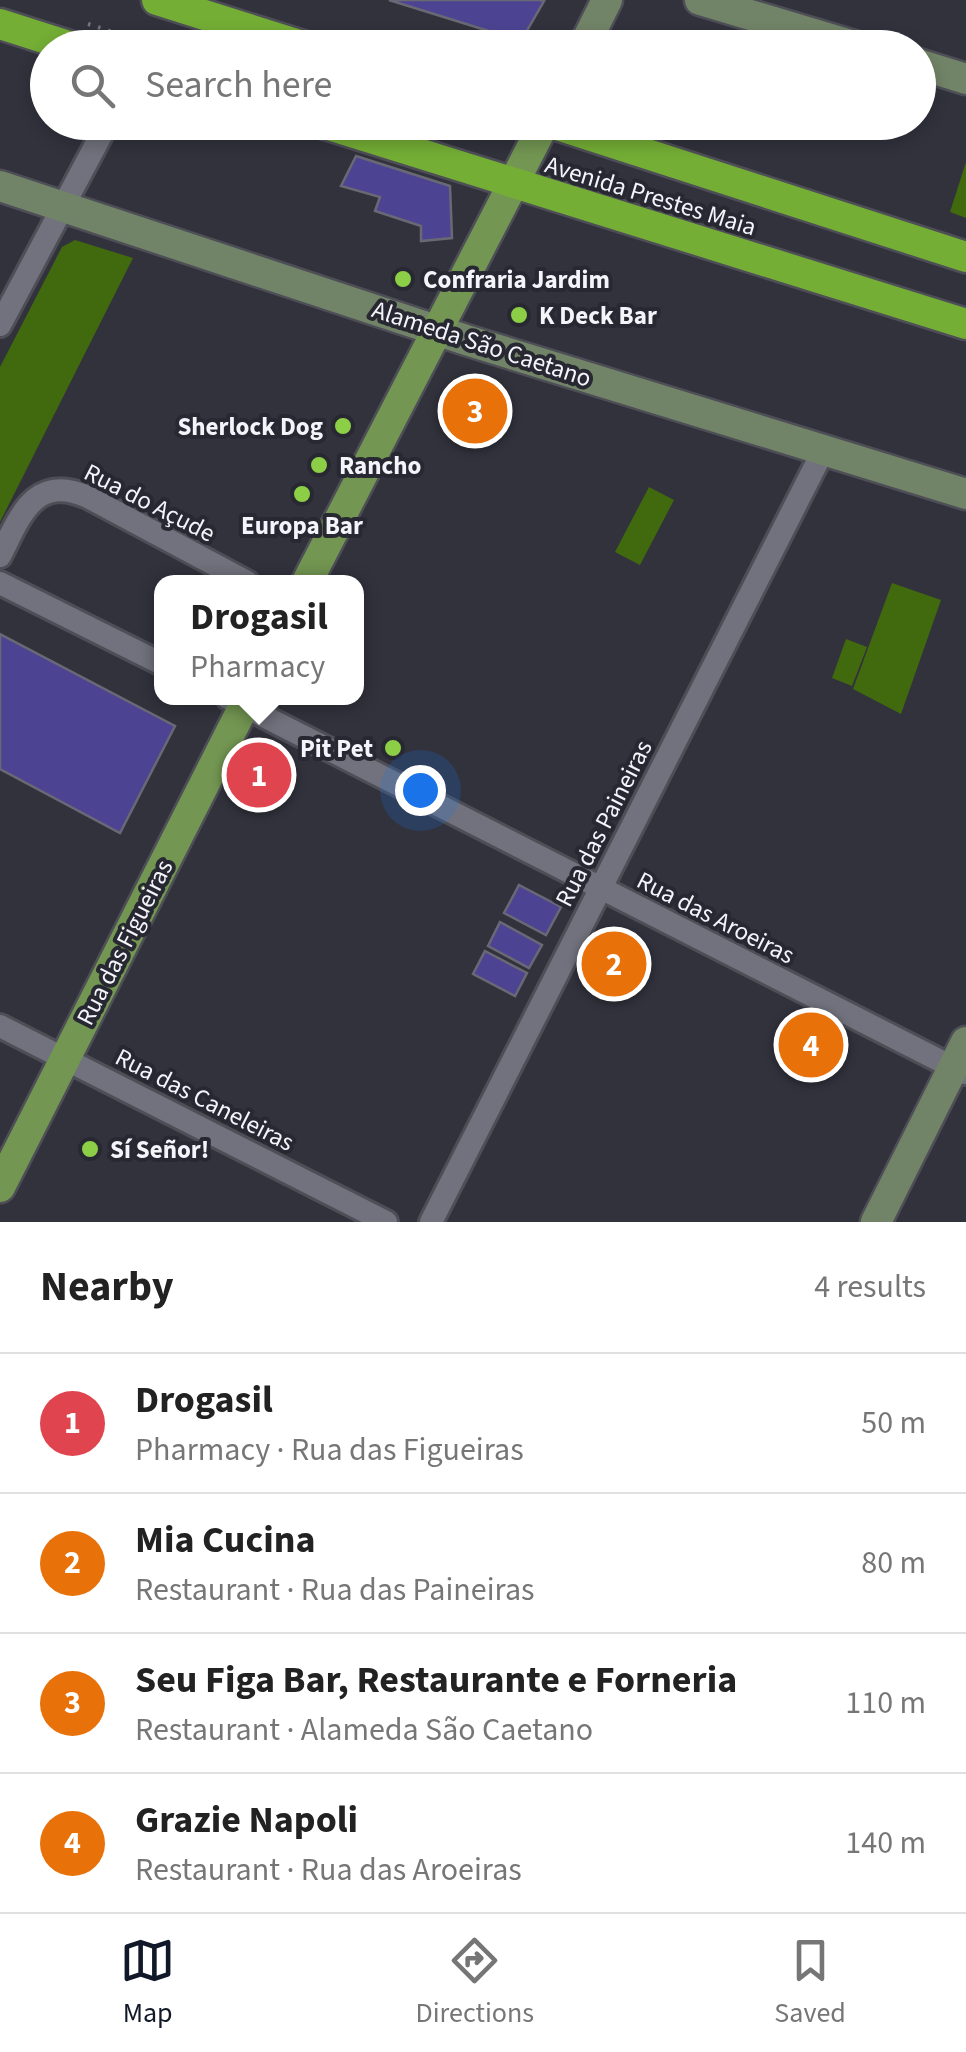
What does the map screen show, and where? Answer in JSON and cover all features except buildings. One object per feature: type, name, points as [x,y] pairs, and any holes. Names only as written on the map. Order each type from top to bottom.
[{"type":"highway","points":[[162,1],[253,30]]},
{"type":"highway","points":[[0,24],[30,34]]},
{"type":"highway","name":"Avenida Prestes Maia","points":[[376,140],[966,324]]},
{"type":"highway","name":"Avenida Prestes Maia","points":[[603,140],[966,257]]},
{"type":"main road","points":[[592,30],[608,0]]},
{"type":"main road","points":[[700,0],[801,30]]},
{"type":"main road","points":[[936,69],[966,78]]},
{"type":"main road","points":[[312,575],[537,140]]},
{"type":"main road","name":"Alameda São Caetano","points":[[0,186],[438,330],[966,494]]},
{"type":"main road","name":"Rua das Figueiras","points":[[0,1188],[238,705]]},
{"type":"main road","points":[[876,1222],[962,1062]]},
{"type":"street","points":[[0,325],[98,140]]},
{"type":"street","name":"Rua das Paineiras","points":[[431,1222],[824,449]]},
{"type":"street","name":"Rua do Açude","points":[[0,556],[33,499],[64,489],[88,497],[234,575]]},
{"type":"street","points":[[0,583],[154,660]]},
{"type":"street","name":"Rua das Aroeiras","points":[[250,705],[600,888],[962,1062]]},
{"type":"street","name":"Rua das Caneleiras","points":[[0,1026],[386,1222]]},
{"type":"green space","points":[[966,162],[966,218],[950,212]]},
{"type":"green space","points":[[75,240],[133,258],[0,522],[0,367],[62,247]]},
{"type":"green space","points":[[649,487],[674,500],[640,565],[615,552]]},
{"type":"green space","points":[[892,583],[941,600],[901,714],[853,689]]},
{"type":"green space","points":[[846,639],[867,647],[852,686],[832,678]]},
{"type":"place","name":"Confraria Jardim","points":[[403,279]]},
{"type":"place","name":"K Deck Bar","points":[[519,315]]},
{"type":"place","name":"Seu Figa Bar, Restaurante e Forneria","points":[[475,411]]},
{"type":"place","name":"Sherlock Dog","points":[[343,426]]},
{"type":"place","name":"Rancho","points":[[319,465]]},
{"type":"place","name":"Europa Bar","points":[[302,494]]},
{"type":"place","name":"Pit Pet","points":[[393,748]]},
{"type":"place","name":"Drogasil","points":[[259,775]]},
{"type":"place","name":"Mia Cucina","points":[[614,964]]},
{"type":"place","name":"Grazie Napoli","points":[[811,1045]]},
{"type":"place","name":"Sí Señor!","points":[[90,1149]]}]
